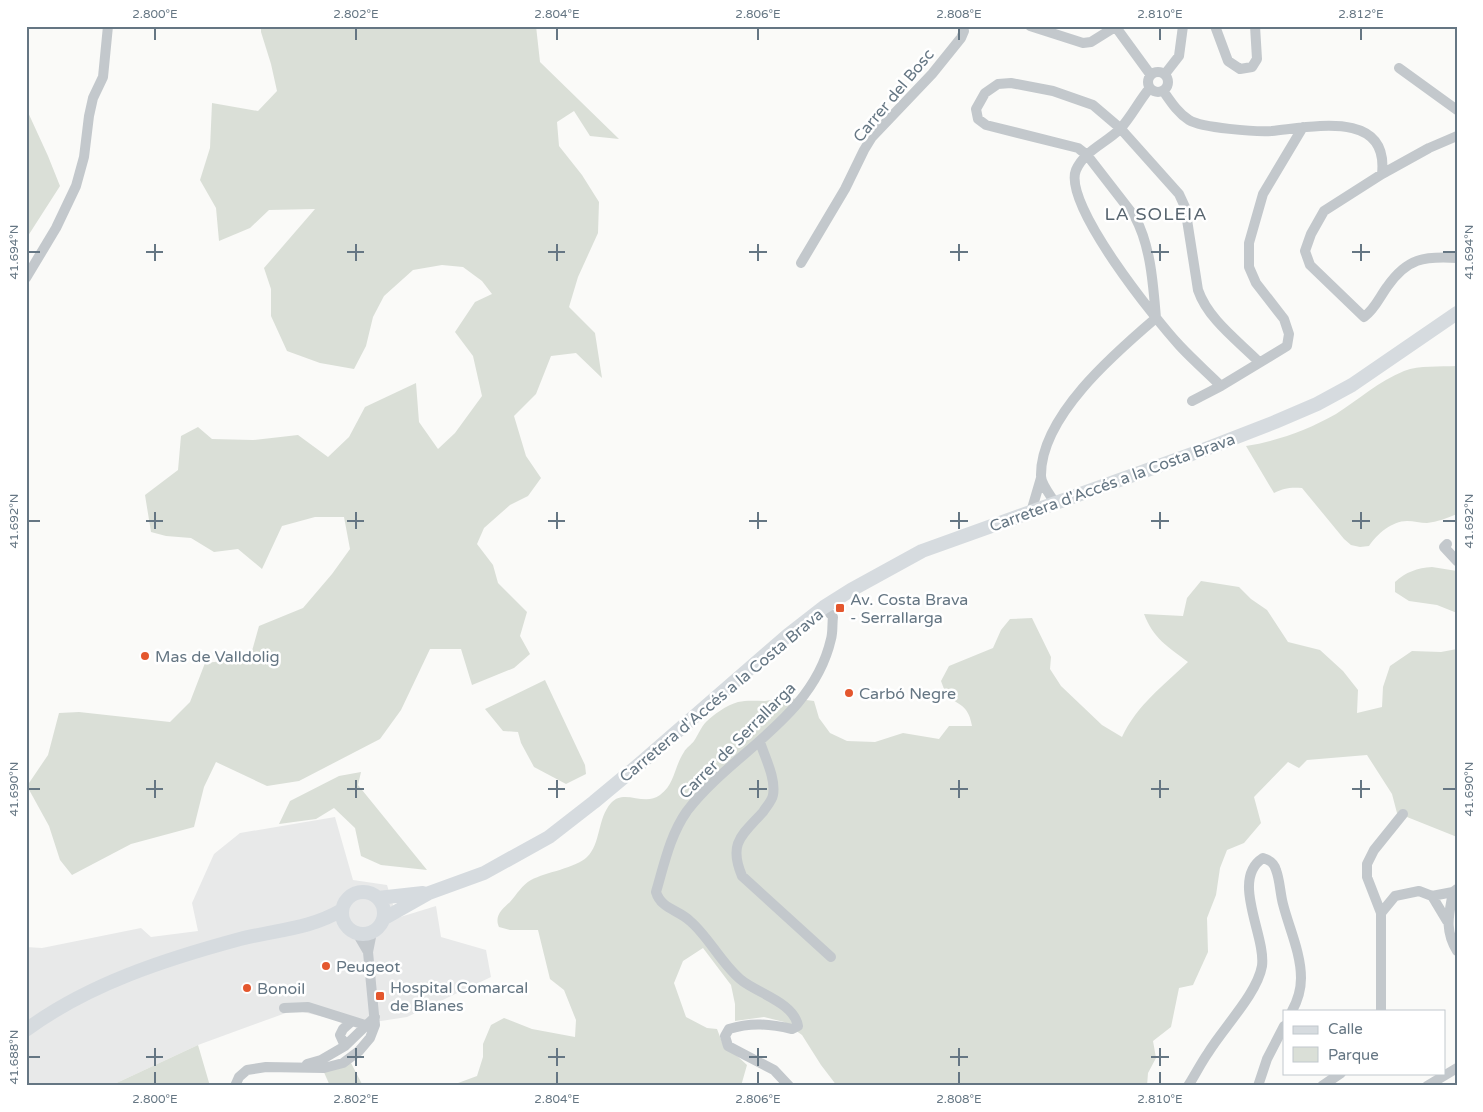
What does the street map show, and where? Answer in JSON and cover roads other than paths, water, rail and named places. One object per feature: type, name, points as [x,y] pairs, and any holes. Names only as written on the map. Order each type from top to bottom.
[{"type":"main road","name":"Carretera d'Accés a la Costa Brava","points":[[383,919],[429,893],[484,873],[549,837],[594,802],[788,635],[824,607],[851,590],[922,551],[1266,426],[1317,404],[1352,386],[1457,313]]},
{"type":"main road","points":[[313,924],[358,930],[378,927],[383,919],[384,909],[378,898],[368,892],[357,892],[346,900],[342,910],[342,918],[358,930]]},
{"type":"main road","name":"Carretera d'Accés a la Costa Brava","points":[[378,898],[429,893]]},
{"type":"main road","points":[[26,1030],[72,1000],[115,981],[171,960],[241,939],[313,924],[342,910]]},
{"type":"street","points":[[26,278],[56,228],[76,186],[84,158],[91,107],[103,77],[108,26]]},
{"type":"street","name":"Carrer del Bosc","points":[[801,263],[845,189],[872,137],[932,74],[961,38],[964,31],[962,26]]},
{"type":"street","points":[[1030,26],[1084,43],[1091,42],[1115,26],[1150,74]]},
{"type":"street","points":[[1166,74],[1178,56],[1183,26]]},
{"type":"street","points":[[1214,26],[1228,61],[1240,69],[1252,67],[1258,59],[1255,26]]},
{"type":"street","points":[[1399,68],[1457,110]]},
{"type":"street","points":[[1164,92],[1156,93],[1149,88],[1147,81],[1150,74],[1158,71],[1166,74]]},
{"type":"street","points":[[1164,92],[1169,84],[1166,74]]},
{"type":"street","points":[[1156,318],[1152,270],[1141,228],[1135,217],[1087,155],[1078,148],[986,125],[978,119],[976,110],[984,92],[998,84],[1054,91],[1093,105],[1120,128],[1179,194],[1185,207],[1198,290],[1202,302],[1209,312],[1259,362]]},
{"type":"street","points":[[1149,88],[1120,128],[1087,155],[1076,170],[1074,178],[1080,200],[1094,232],[1156,318],[1181,347],[1221,386]]},
{"type":"street","points":[[1164,92],[1178,112],[1190,121],[1246,131],[1271,131],[1334,125],[1351,127],[1368,134],[1378,144],[1383,163],[1382,174]]},
{"type":"street","points":[[1192,401],[1221,386],[1287,346],[1289,334],[1284,319],[1256,283],[1249,267],[1249,243],[1263,194],[1303,127]]},
{"type":"street","points":[[1457,136],[1429,148],[1382,174],[1324,211],[1311,234],[1305,251],[1310,265],[1364,317],[1372,311],[1386,287],[1401,269],[1413,261],[1431,257],[1457,258]]},
{"type":"street","points":[[1031,512],[1041,478],[1045,450],[1059,420],[1094,374],[1156,318]]},
{"type":"street","points":[[1041,478],[1055,503]]},
{"type":"street","points":[[1447,544],[1444,548],[1457,561]]},
{"type":"street","name":"Carrer de Serrallarga","points":[[790,1086],[774,1070],[728,1046],[725,1036],[729,1029],[742,1025],[767,1024],[792,1029],[798,1026],[797,1020],[785,1006],[740,979],[690,920],[667,907],[658,898],[656,892],[675,829],[688,811],[714,780],[760,742],[801,701],[822,666],[832,638],[833,617],[824,607]]},
{"type":"street","points":[[760,742],[772,778],[773,795],[767,807],[744,833],[735,848],[737,863],[742,876],[831,957]]},
{"type":"street","points":[[1381,1010],[1381,912],[1366,877],[1366,864],[1374,850],[1403,814]]},
{"type":"street","points":[[1188,1086],[1208,1052],[1257,982],[1262,964],[1250,898],[1250,875],[1255,862],[1263,858],[1272,861],[1277,870],[1279,888],[1289,929],[1300,961],[1299,998],[1293,1010]]},
{"type":"street","points":[[1381,912],[1395,896],[1419,891],[1432,896],[1455,891],[1448,921],[1450,939],[1457,951]]},
{"type":"street","points":[[1432,896],[1448,921]]},
{"type":"street","points":[[235,1086],[239,1077],[247,1070],[266,1067],[302,1066],[324,1068],[343,1063],[359,1051],[370,1038],[375,1025],[375,1017],[368,952],[358,930]]},
{"type":"street","points":[[284,1008],[308,1006],[365,1025]]},
{"type":"street","points":[[302,1066],[322,1060],[345,1046],[375,1017]]},
{"type":"street","points":[[345,1046],[340,1035],[343,1029],[352,1021]]},
{"type":"street","points":[[365,1025],[370,1038]]},
{"type":"street","points":[[1258,1086],[1267,1059],[1283,1028]]},
{"type":"street","points":[[1427,1086],[1457,1068]]},
{"type":"street","points":[[1322,1086],[1340,1074]]},
{"type":"place","name":"Av. Costa Brava - Serrallarga","points":[[840,608]]},
{"type":"place","name":"Mas de Valldolig","points":[[145,656]]},
{"type":"place","name":"Carbó Negre","points":[[849,693]]},
{"type":"place","name":"Peugeot","points":[[326,966]]},
{"type":"place","name":"Bonoil","points":[[247,988]]},
{"type":"place","name":"Hospital Comarcal de Blanes","points":[[380,996]]},
{"type":"district","name":"LA SOLEIA","points":[[1156,214]]}]
